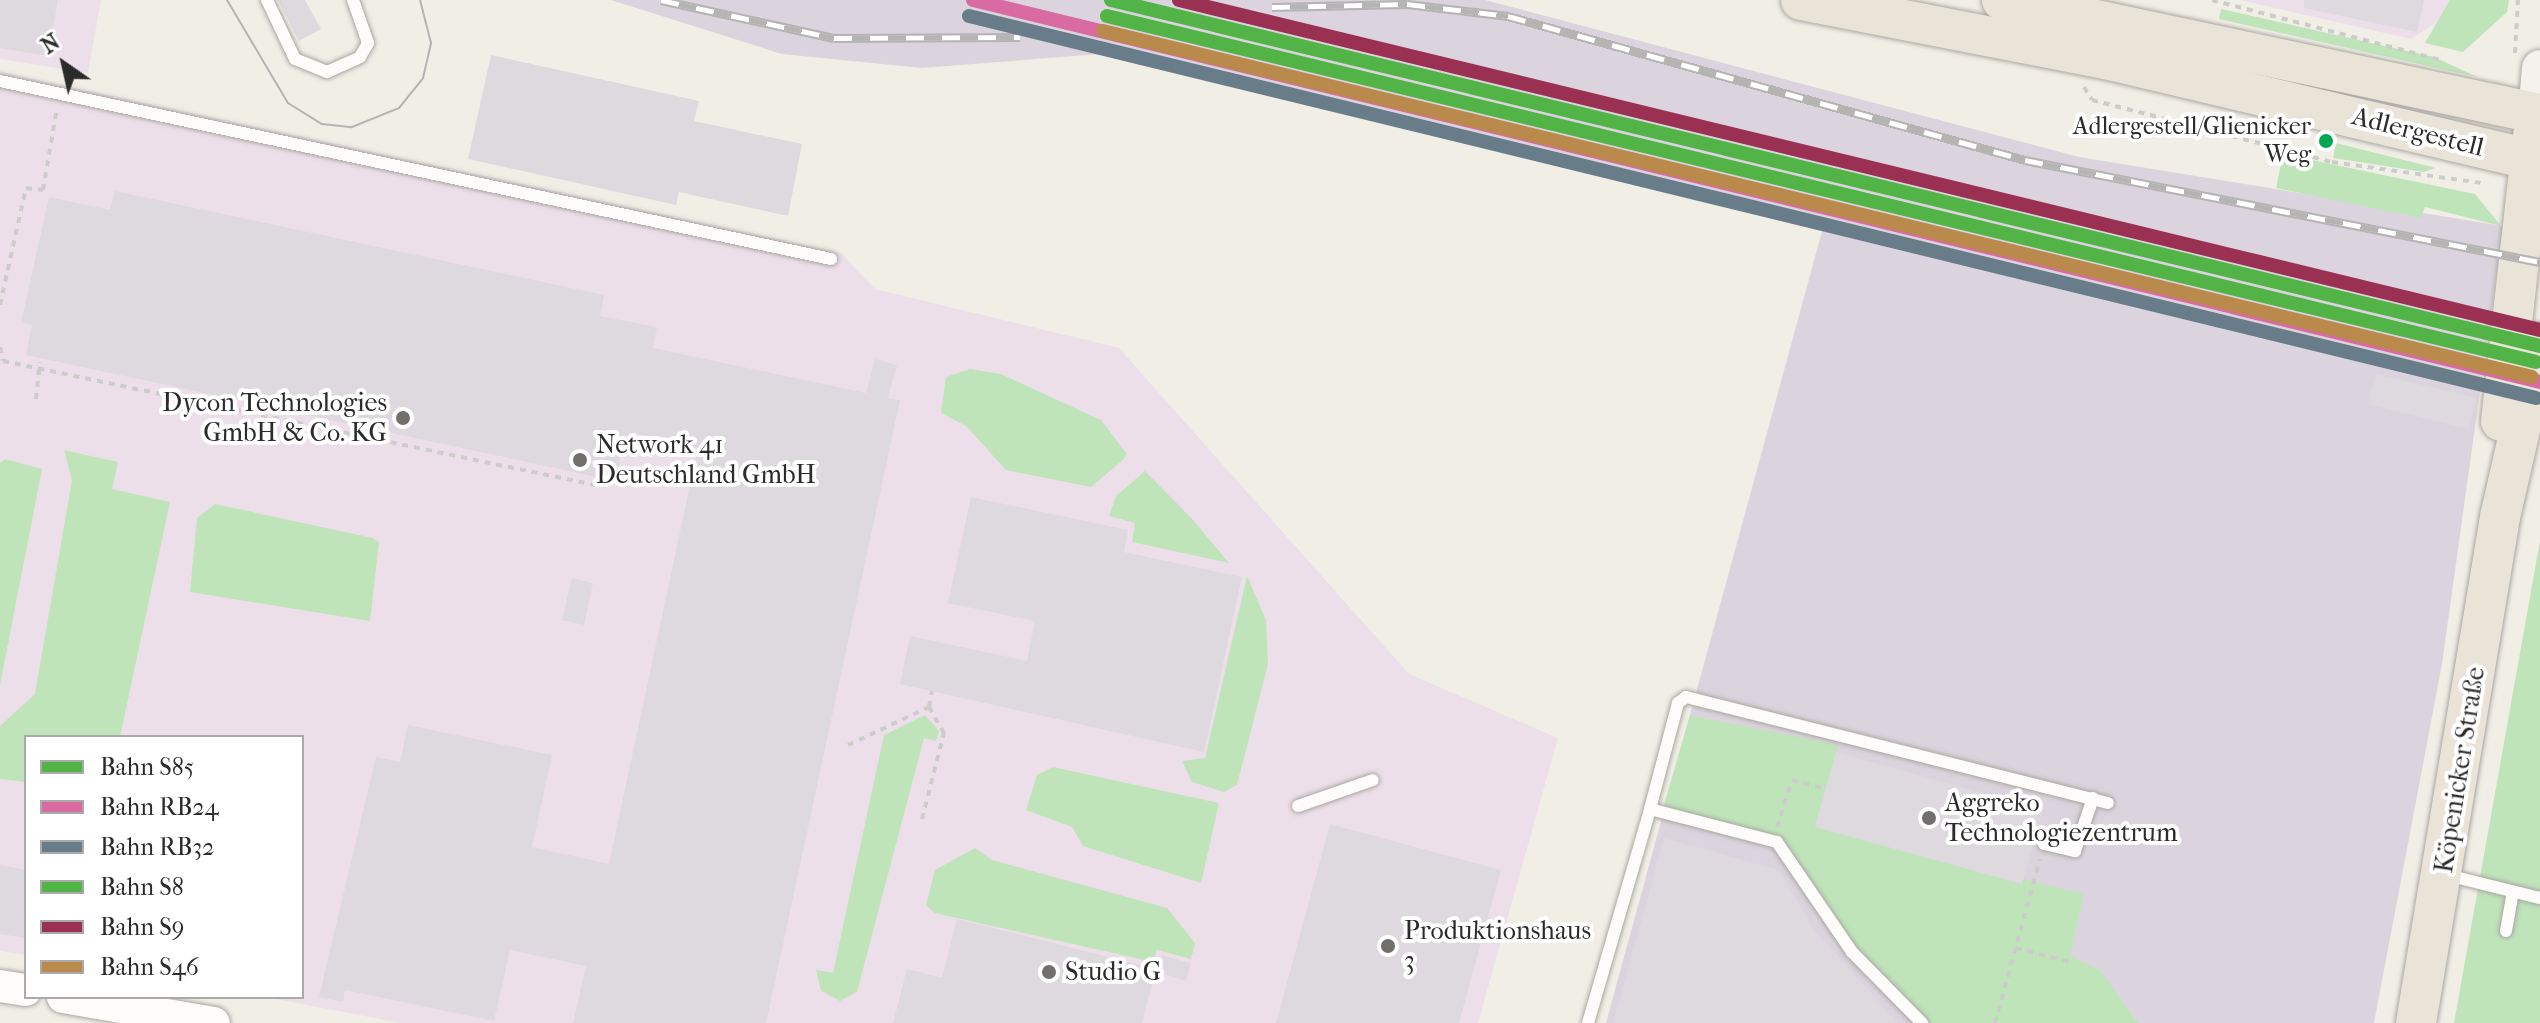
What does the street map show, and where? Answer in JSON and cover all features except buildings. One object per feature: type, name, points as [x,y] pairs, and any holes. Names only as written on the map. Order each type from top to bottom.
[{"type":"main road","name":"Adlergestell","points":[[1801,0],[2063,51],[2113,41],[2538,114]]},
{"type":"main road","name":"Adlergestell","points":[[1982,35],[2032,31],[2027,2]]},
{"type":"main road","name":"Adlergestell","points":[[2027,2],[2113,41],[2535,161]]},
{"type":"main road","points":[[2528,59],[2538,114]]},
{"type":"main road","name":"Köpenicker Straße","points":[[2500,517],[2499,438],[2535,161],[2538,114]]},
{"type":"main road","name":"Köpenicker Straße","points":[[2416,1023],[2444,874],[2500,517],[2540,343]]},
{"type":"street","points":[[0,986],[24,990]]},
{"type":"street","points":[[75,999],[214,1023]]},
{"type":"lane","points":[[267,0],[295,59],[327,72],[360,57],[368,43],[353,0]]},
{"type":"lane","points":[[0,81],[831,259]]},
{"type":"lane","points":[[1588,1023],[1678,703],[1686,697],[2108,803]]},
{"type":"lane","points":[[1298,806],[1373,780]]},
{"type":"lane","points":[[2044,844],[2075,851],[2093,798]]},
{"type":"lane","points":[[1650,809],[1773,840],[1852,952],[1922,1023]]},
{"type":"lane","points":[[2444,874],[2540,898]]},
{"type":"lane","points":[[2506,931],[2513,892]]},
{"type":"path","points":[[2212,0],[2456,63]]},
{"type":"path","points":[[2518,0],[2528,59]]},
{"type":"path","points":[[2063,51],[2092,100],[2332,162],[2481,183]]},
{"type":"path","points":[[0,305],[26,188],[43,190],[60,94]]},
{"type":"path","points":[[0,347],[3,361],[595,485],[603,481]]},
{"type":"path","points":[[36,399],[43,369],[40,362]]},
{"type":"path","points":[[236,410],[241,404]]},
{"type":"path","points":[[254,407],[256,414]]},
{"type":"path","points":[[406,439],[408,446]]},
{"type":"path","points":[[922,819],[944,733],[929,707],[932,691]]},
{"type":"path","points":[[848,745],[929,707]]},
{"type":"path","points":[[1773,840],[1792,780],[1825,789]]},
{"type":"path","points":[[1995,1023],[2044,844]]},
{"type":"path","points":[[2016,948],[2073,963]]},
{"type":"shaded area","points":[[0,0],[101,0],[88,73],[0,59]]},
{"type":"shaded area","points":[[611,0],[1485,0],[2079,157],[2503,226],[2442,664],[2374,1023],[1606,1023],[1824,224],[1112,53],[922,68],[782,54]]},
{"type":"shaded area","points":[[2240,0],[2471,0],[2411,39]]},
{"type":"shaded area","points":[[0,72],[841,253],[875,289],[1119,348],[1409,674],[1558,738],[1478,1023],[401,1023],[275,999],[304,999],[304,735],[24,735],[24,955],[0,951]]},
{"type":"green space","points":[[2450,0],[2509,0],[2507,12],[2463,52],[2425,43]]},
{"type":"green space","points":[[2221,9],[2434,57],[2477,77],[2219,19]]},
{"type":"green space","points":[[2336,143],[2436,168],[2424,172],[2333,158]]},
{"type":"green space","points":[[2283,154],[2475,194],[2501,226],[2425,207],[2421,218],[2276,188]]},
{"type":"green space","points":[[970,369],[1001,374],[1101,420],[1127,454],[1091,487],[1006,470],[966,426],[941,413],[946,377]]},
{"type":"green space","points":[[64,450],[118,462],[112,489],[170,502],[120,735],[24,735],[24,782],[0,779],[0,726],[35,694],[72,480]]},
{"type":"green space","points":[[5,459],[42,469],[0,685],[0,463]]},
{"type":"green space","points":[[1145,471],[1193,520],[1229,563],[1132,542],[1135,523],[1109,516],[1116,496]]},
{"type":"green space","points":[[215,504],[373,538],[379,542],[370,621],[190,592],[197,518]]},
{"type":"green space","points":[[2540,541],[2540,1023],[2454,1023]]},
{"type":"green space","points":[[1247,576],[1266,620],[1268,664],[1237,785],[1224,792],[1192,782],[1182,761],[1205,758]]},
{"type":"green space","points":[[925,715],[939,731],[936,741],[924,738],[857,992],[840,1001],[821,991],[816,970],[833,973],[884,735]]},
{"type":"green space","points":[[1690,715],[1838,745],[1815,827],[2084,894],[2070,956],[2100,970],[2138,1023],[1925,1023],[1852,952],[1777,842],[1662,812]]},
{"type":"green space","points":[[1053,767],[1219,803],[1201,883],[1083,846],[1072,827],[1026,810],[1037,775]]},
{"type":"green space","points":[[975,848],[992,860],[1167,908],[1195,943],[1191,959],[1157,950],[1153,962],[935,913],[926,905],[935,870]]},
{"type":"tram line","points":[[227,0],[288,103],[322,124],[352,127],[399,108],[423,78],[431,43],[420,0]]},
{"type":"railway","points":[[661,0],[834,38],[1020,37]]},
{"type":"railway","points":[[1272,7],[1407,4],[1508,16],[2025,160],[2540,262]]},
{"type":"rail line","name":"RB24","points":[[973,0],[2540,382]]},
{"type":"rail line","name":"S85","points":[[1111,0],[2540,346]]},
{"type":"rail line","name":"S9","points":[[1179,0],[2540,330]]},
{"type":"rail line","name":"RB32","points":[[969,16],[2536,398]]},
{"type":"rail line","name":"S8","points":[[1107,16],[2536,362]]},
{"type":"rail line","name":"S46","points":[[1103,31],[2532,377]]},
{"type":"place","name":"Adlergestell/Glienicker Weg","points":[[2326,141]]},
{"type":"place","name":"Dycon Technologies GmbH & Co. KG","points":[[403,418]]},
{"type":"place","name":"Network 41 Deutschland GmbH","points":[[580,460]]},
{"type":"place","name":"Aggreko Technologiezentrum","points":[[1929,818]]},
{"type":"place","name":"Produktionshaus 3","points":[[1388,946]]},
{"type":"place","name":"Studio G","points":[[1049,972]]}]
